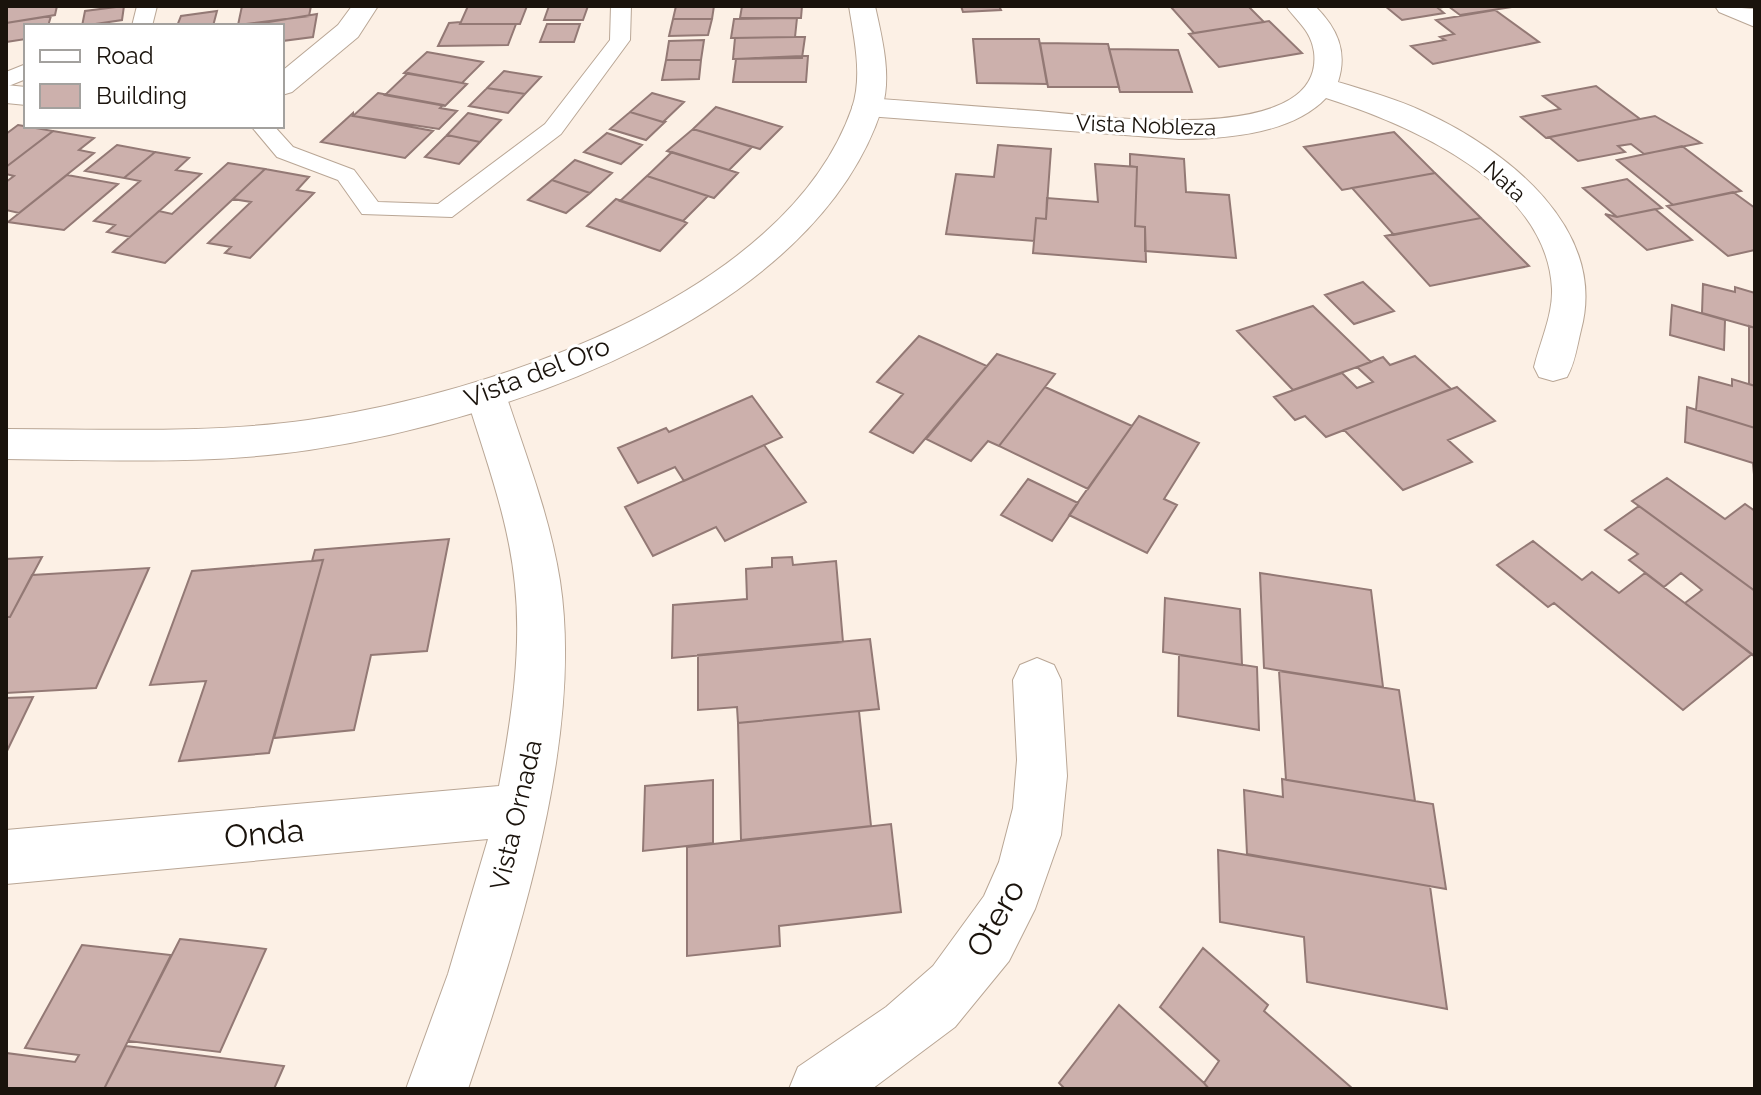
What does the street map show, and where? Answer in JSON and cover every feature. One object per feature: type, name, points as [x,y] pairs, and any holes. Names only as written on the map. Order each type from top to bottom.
[{"type":"street","points":[[284,84],[348,31],[365,6]]},
{"type":"street","name":"Vista del Oro","points":[[6,444],[197,445],[307,435],[380,423],[486,395],[586,358],[673,315],[745,267],[800,218],[839,169],[867,107],[871,59],[862,6]]},
{"type":"street","points":[[1299,6],[1324,33],[1330,51],[1328,73],[1320,86]]},
{"type":"street","points":[[1728,6],[1755,19]]},
{"type":"street","name":"Vista Nobleza","points":[[867,107],[1175,130],[1213,129],[1279,115],[1304,102],[1320,86]]},
{"type":"street","name":"Nata","points":[[1320,86],[1413,118],[1455,140],[1491,167],[1530,204],[1553,233],[1567,262],[1570,292],[1553,367]]},
{"type":"street","name":"Vista Ornada","points":[[437,1089],[464,1021],[521,810],[537,724],[540,610],[526,516],[486,395]]},
{"type":"street","name":"Otero","points":[[820,1089],[936,1004],[986,944],[1021,878],[1039,810],[1043,745],[1037,680]]},
{"type":"street","name":"Onda","points":[[6,857],[521,810]]},
{"type":"lane","points":[[264,128],[285,152],[346,175],[371,209],[443,212],[553,129],[620,40],[621,6]]},
{"type":"lane","points":[[6,81],[24,71]]},
{"type":"building","points":[[57,6],[55,15],[6,23],[6,7]]},
{"type":"building","points":[[124,6],[122,20],[95,24],[82,24],[85,11]]},
{"type":"building","points":[[242,6],[311,6],[309,16],[238,24]]},
{"type":"building","points":[[468,6],[527,6],[520,24],[460,24]]},
{"type":"building","points":[[549,6],[588,6],[583,20],[544,20]]},
{"type":"building","points":[[676,6],[714,6],[712,19],[673,19]]},
{"type":"building","points":[[742,6],[802,6],[801,18],[740,18]]},
{"type":"building","points":[[961,6],[999,6],[1001,10],[963,12]]},
{"type":"building","points":[[1170,6],[1248,6],[1264,22],[1194,33]]},
{"type":"building","points":[[1385,6],[1448,6],[1438,8],[1444,13],[1402,20]]},
{"type":"building","points":[[1448,6],[1510,6],[1512,7],[1460,15]]},
{"type":"building","points":[[1495,10],[1539,42],[1433,64],[1411,46],[1445,40],[1440,37],[1454,34],[1436,20]]},
{"type":"building","points":[[217,11],[214,24],[178,24],[181,16]]},
{"type":"building","points":[[317,14],[313,37],[284,41],[284,24],[257,24]]},
{"type":"building","points":[[51,16],[49,24],[24,24],[24,39],[6,42],[6,23]]},
{"type":"building","points":[[797,18],[795,37],[731,38],[734,19]]},
{"type":"building","points":[[673,19],[712,19],[708,35],[669,36]]},
{"type":"building","points":[[1269,21],[1302,53],[1219,67],[1189,34]]},
{"type":"building","points":[[449,23],[516,24],[508,45],[438,46]]},
{"type":"building","points":[[547,24],[580,24],[574,42],[540,42]]},
{"type":"building","points":[[805,37],[802,58],[733,59],[735,38]]},
{"type":"building","points":[[973,39],[1039,39],[1047,84],[977,83]]},
{"type":"building","points":[[704,40],[701,60],[666,60],[669,41]]},
{"type":"building","points":[[1040,43],[1108,44],[1119,87],[1048,87]]},
{"type":"building","points":[[1109,49],[1178,50],[1192,92],[1120,92]]},
{"type":"building","points":[[427,52],[483,62],[462,83],[404,73]]},
{"type":"building","points":[[808,56],[806,82],[733,82],[736,59]]},
{"type":"building","points":[[666,60],[701,60],[699,79],[662,80]]},
{"type":"building","points":[[504,71],[541,77],[525,94],[487,88]]},
{"type":"building","points":[[408,73],[467,84],[445,106],[385,95]]},
{"type":"building","points":[[1596,86],[1640,119],[1546,138],[1521,117],[1560,109],[1543,96]]},
{"type":"building","points":[[487,88],[525,94],[508,113],[469,106]]},
{"type":"building","points":[[378,93],[443,105],[440,108],[457,111],[439,129],[353,116]]},
{"type":"building","points":[[652,93],[684,102],[663,122],[630,112]]},
{"type":"building","points":[[716,107],[782,127],[760,149],[693,129]]},
{"type":"building","points":[[630,112],[665,122],[646,140],[610,129]]},
{"type":"building","points":[[353,113],[353,116],[433,131],[405,158],[321,142]]},
{"type":"building","points":[[468,113],[501,120],[480,142],[447,135]]},
{"type":"building","points":[[1655,116],[1701,143],[1644,154],[1631,144],[1618,146],[1625,152],[1578,161],[1549,137]]},
{"type":"building","points":[[18,125],[53,131],[6,167],[6,134]]},
{"type":"building","points":[[693,129],[752,147],[729,170],[667,151]]},
{"type":"building","points":[[53,131],[94,138],[79,150],[94,153],[19,213],[6,210],[6,182],[14,176],[6,174],[6,167]]},
{"type":"building","points":[[1394,132],[1435,173],[1342,190],[1304,147]]},
{"type":"building","points":[[607,133],[642,145],[621,164],[584,152]]},
{"type":"building","points":[[447,135],[480,142],[459,164],[425,157]]},
{"type":"building","points":[[117,145],[155,152],[124,178],[85,171]]},
{"type":"building","points":[[998,145],[1051,149],[1046,219],[1036,218],[1034,241],[946,234],[956,174],[994,177]]},
{"type":"building","points":[[1682,146],[1741,191],[1673,205],[1617,160]]},
{"type":"building","points":[[155,152],[189,158],[176,170],[201,174],[130,237],[107,232],[115,225],[94,221],[140,181],[124,178]]},
{"type":"building","points":[[672,152],[738,173],[714,198],[647,176]]},
{"type":"building","points":[[1130,154],[1184,159],[1186,192],[1229,195],[1236,258],[1145,251],[1145,227],[1135,226],[1137,167],[1130,166]]},
{"type":"building","points":[[575,160],[612,173],[590,193],[552,180]]},
{"type":"building","points":[[228,163],[265,169],[165,263],[113,252],[159,211],[172,214]]},
{"type":"building","points":[[1095,164],[1137,167],[1135,226],[1145,227],[1146,262],[1033,253],[1036,218],[1046,219],[1047,198],[1098,202]]},
{"type":"building","points":[[265,169],[309,177],[297,190],[314,193],[250,258],[225,253],[231,247],[208,243],[251,202],[233,199]]},
{"type":"building","points":[[1435,173],[1481,218],[1394,235],[1352,188]]},
{"type":"building","points":[[67,175],[118,184],[64,230],[8,222]]},
{"type":"building","points":[[647,176],[708,196],[683,221],[620,201]]},
{"type":"building","points":[[1627,179],[1662,208],[1617,217],[1583,188]]},
{"type":"building","points":[[552,180],[590,193],[566,213],[528,200]]},
{"type":"building","points":[[1733,192],[1755,208],[1755,250],[1728,256],[1667,206]]},
{"type":"building","points":[[616,199],[687,223],[660,251],[587,226]]},
{"type":"building","points":[[1655,209],[1692,240],[1647,250],[1605,214],[1617,217]]},
{"type":"building","points":[[1481,218],[1529,266],[1430,286],[1385,236]]},
{"type":"building","points":[[1363,282],[1394,311],[1354,324],[1325,295]]},
{"type":"building","points":[[1703,284],[1735,292],[1735,287],[1755,293],[1755,328],[1702,313]]},
{"type":"building","points":[[1672,305],[1725,320],[1724,350],[1670,335]]},
{"type":"building","points":[[1313,306],[1371,362],[1293,390],[1237,331]]},
{"type":"building","points":[[1749,326],[1755,328],[1755,386],[1749,384]]},
{"type":"building","points":[[919,336],[987,366],[913,453],[870,432],[903,394],[877,382]]},
{"type":"building","points":[[997,354],[1055,374],[999,446],[988,441],[971,461],[926,439]]},
{"type":"building","points":[[1415,356],[1451,389],[1326,437],[1305,416],[1295,420],[1274,397],[1342,373],[1357,388],[1373,382],[1357,367],[1383,357],[1390,365]]},
{"type":"building","points":[[1699,377],[1732,386],[1732,379],[1755,386],[1755,428],[1696,410]]},
{"type":"building","points":[[1045,387],[1132,426],[1088,489],[999,446]]},
{"type":"building","points":[[1457,387],[1495,421],[1448,440],[1472,462],[1403,490],[1344,430]]},
{"type":"building","points":[[752,396],[782,437],[684,481],[675,467],[638,483],[618,448],[666,428],[669,432]]},
{"type":"building","points":[[1687,407],[1755,428],[1755,486],[1753,463],[1685,442]]},
{"type":"building","points":[[1139,416],[1199,443],[1164,499],[1177,505],[1147,553],[1069,515]]},
{"type":"building","points":[[764,445],[806,502],[725,541],[716,527],[653,556],[625,507]]},
{"type":"building","points":[[1667,478],[1725,519],[1745,504],[1755,511],[1755,591],[1632,501]]},
{"type":"building","points":[[1028,479],[1078,503],[1052,541],[1001,515]]},
{"type":"building","points":[[1639,506],[1755,591],[1755,657],[1685,603],[1702,590],[1681,573],[1664,587],[1629,560],[1638,554],[1605,530]]},
{"type":"building","points":[[449,539],[427,651],[371,655],[354,730],[274,738],[323,560],[312,561],[315,550]]},
{"type":"building","points":[[1533,541],[1582,580],[1592,572],[1619,593],[1645,573],[1752,654],[1683,710],[1554,603],[1548,607],[1497,565]]},
{"type":"building","points":[[42,557],[10,617],[6,617],[6,559]]},
{"type":"building","points":[[792,557],[793,565],[836,561],[843,642],[672,658],[673,605],[747,599],[746,569],[772,567],[772,558]]},
{"type":"building","points":[[323,560],[269,753],[179,761],[206,681],[150,685],[192,571]]},
{"type":"building","points":[[149,568],[96,688],[6,693],[6,617],[10,617],[32,575]]},
{"type":"building","points":[[1260,573],[1371,590],[1383,687],[1264,668]]},
{"type":"building","points":[[1165,598],[1240,609],[1242,665],[1163,652]]},
{"type":"building","points":[[870,639],[879,709],[738,723],[737,707],[698,710],[698,655]]},
{"type":"building","points":[[1179,655],[1257,667],[1259,730],[1178,716]]},
{"type":"building","points":[[1279,671],[1399,690],[1415,801],[1286,780]]},
{"type":"building","points":[[33,697],[6,753],[6,698]]},
{"type":"building","points":[[859,711],[871,826],[741,840],[738,723]]},
{"type":"building","points":[[1282,779],[1433,804],[1446,889],[1247,854],[1244,790],[1283,797]]},
{"type":"building","points":[[713,780],[713,843],[643,851],[645,786]]},
{"type":"building","points":[[891,824],[901,912],[779,926],[780,946],[687,956],[687,847]]},
{"type":"building","points":[[1218,850],[1430,886],[1447,1009],[1307,982],[1304,937],[1220,922]]},
{"type":"building","points":[[180,939],[266,949],[220,1052],[128,1041]]},
{"type":"building","points":[[82,945],[171,955],[104,1089],[6,1089],[6,1053],[75,1062],[79,1055],[25,1048]]},
{"type":"building","points":[[1203,948],[1268,1005],[1264,1011],[1353,1089],[1209,1089],[1204,1083],[1219,1061],[1160,1007]]},
{"type":"building","points":[[1119,1005],[1209,1089],[1065,1089],[1059,1083]]},
{"type":"building","points":[[126,1046],[284,1066],[274,1089],[104,1089]]}]
